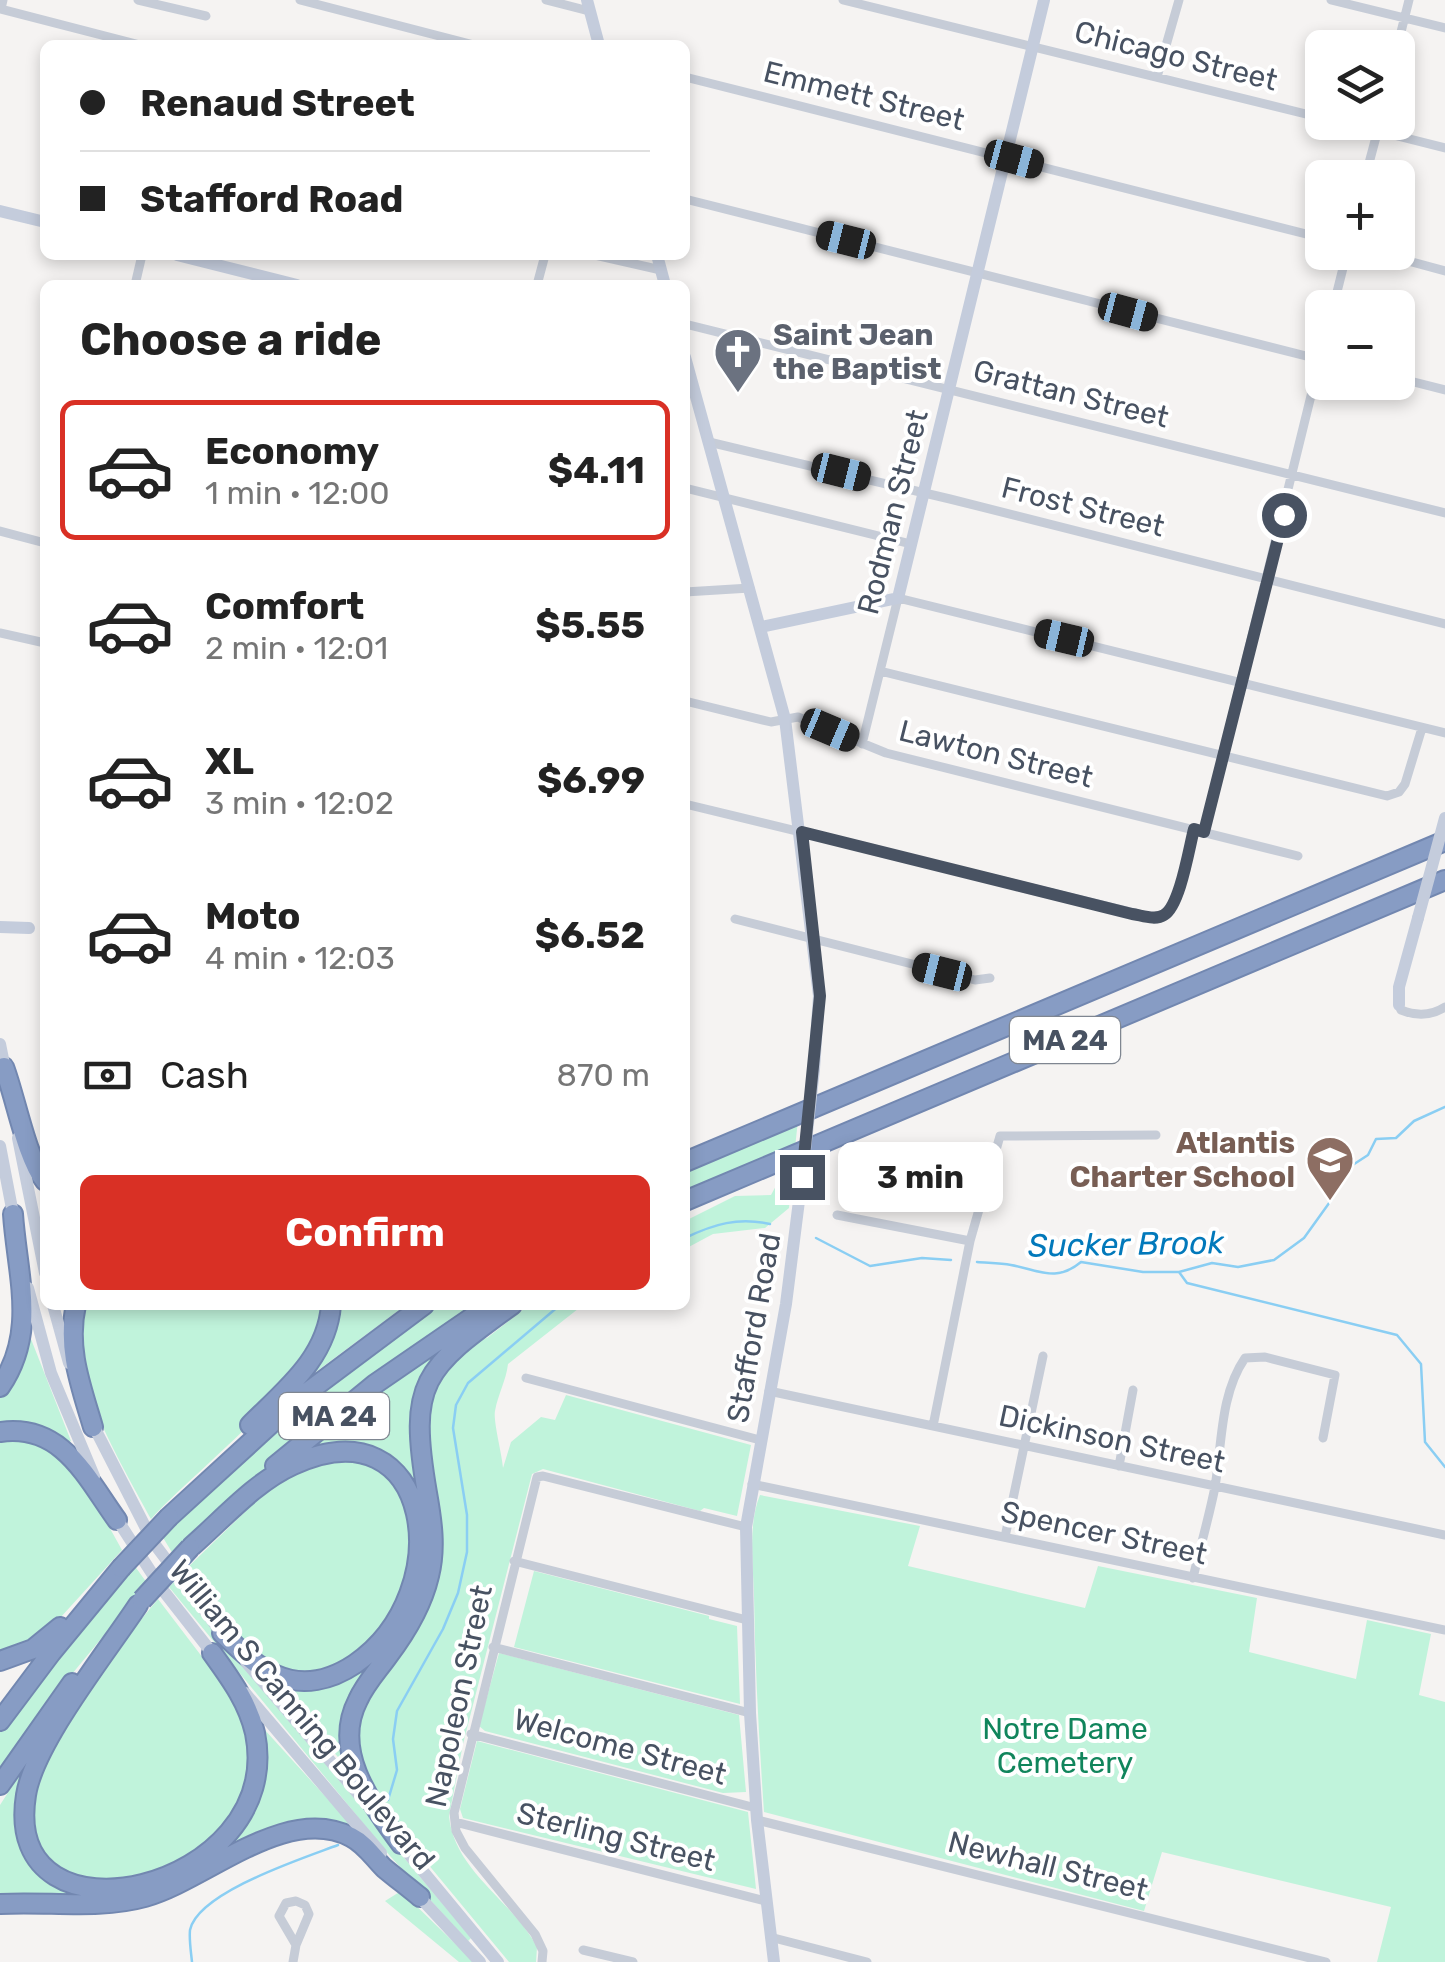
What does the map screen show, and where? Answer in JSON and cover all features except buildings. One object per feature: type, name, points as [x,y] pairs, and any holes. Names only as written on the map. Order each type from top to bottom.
[{"type":"highway","name":"MA 24","points":[[690,1160],[1445,841]]},
{"type":"highway","name":"MA 24","points":[[690,1200],[1445,880]]},
{"type":"highway","points":[[4,1067],[31,1157],[40,1172]]},
{"type":"highway","points":[[0,1387],[17,1355],[24,1324],[13,1214]]},
{"type":"highway","points":[[75,1310],[74,1359],[94,1427]]},
{"type":"highway","points":[[173,1512],[216,1460],[310,1364],[324,1341],[331,1310]]},
{"type":"highway","name":"MA 24","points":[[0,1721],[116,1573],[173,1512],[297,1400],[417,1310]]},
{"type":"highway","name":"MA 24","points":[[0,1785],[65,1692],[191,1547],[336,1414],[483,1310]]},
{"type":"highway","points":[[401,1844],[357,1774],[350,1739],[352,1716],[361,1694],[412,1621],[432,1566],[433,1531],[418,1438],[423,1394],[443,1360],[506,1310]]},
{"type":"highway","points":[[0,1432],[31,1432],[62,1446],[117,1520]]},
{"type":"highway","points":[[191,1547],[271,1478],[317,1456],[355,1454],[376,1460],[402,1481],[413,1500],[420,1542],[414,1585],[390,1631],[358,1662],[325,1679],[290,1680],[260,1667],[222,1633]]},
{"type":"highway","points":[[0,1661],[46,1640],[116,1573]]},
{"type":"highway","points":[[140,1602],[73,1700],[28,1782],[24,1819],[30,1842],[41,1861],[60,1878],[96,1890],[141,1885],[192,1862],[238,1822],[256,1780],[255,1735],[240,1694],[212,1653]]},
{"type":"highway","points":[[0,1904],[108,1904],[145,1897],[185,1882],[270,1837],[312,1828],[329,1829],[356,1839],[420,1897]]},
{"type":"street","points":[[138,0],[206,16]]},
{"type":"street","points":[[300,0],[455,40]]},
{"type":"street","points":[[546,0],[588,5],[598,40]]},
{"type":"street","name":"Chicago Street","points":[[843,0],[1305,114]]},
{"type":"street","name":"Rodman Street","points":[[862,744],[1044,0]]},
{"type":"street","points":[[1157,78],[1179,0]]},
{"type":"street","points":[[1331,0],[1445,28]]},
{"type":"street","points":[[1401,30],[1409,0]]},
{"type":"street","points":[[2,4],[123,40]]},
{"type":"street","name":"Emmett Street","points":[[690,78],[1305,234]]},
{"type":"street","points":[[1415,139],[1445,148]]},
{"type":"street","points":[[690,200],[1305,353]]},
{"type":"street","points":[[0,211],[40,221]]},
{"type":"street","points":[[197,260],[277,280]]},
{"type":"street","points":[[617,260],[661,270]]},
{"type":"street","points":[[658,260],[664,280]]},
{"type":"street","points":[[1415,262],[1445,270]]},
{"type":"street","name":"Grattan Street","points":[[690,325],[1445,513]]},
{"type":"street","points":[[1415,382],[1445,390]]},
{"type":"street","name":"Stafford Road","points":[[690,386],[785,719],[820,996],[786,1304],[746,1527],[750,1712],[765,1901],[774,1962]]},
{"type":"street","points":[[690,805],[1132,914],[1156,918],[1165,915],[1176,899],[1223,758],[1312,400]]},
{"type":"street","name":"Frost Street","points":[[709,442],[924,492],[1445,624]]},
{"type":"street","points":[[690,489],[911,544]]},
{"type":"street","points":[[0,531],[40,542]]},
{"type":"street","points":[[690,592],[750,588]]},
{"type":"street","points":[[761,627],[898,598],[1445,732]]},
{"type":"street","points":[[0,633],[40,643]]},
{"type":"street","points":[[880,670],[1373,794],[1394,796],[1405,784],[1422,728]]},
{"type":"street","name":"Lawton Street","points":[[690,703],[771,722],[798,717],[862,744],[1298,856]]},
{"type":"street","points":[[1445,818],[1399,988],[1398,1005],[1418,1014],[1430,1014],[1445,1007]]},
{"type":"street","points":[[735,919],[975,980],[990,978]]},
{"type":"street","points":[[0,926],[30,928]]},
{"type":"street","points":[[0,1044],[40,1248]]},
{"type":"street","points":[[933,1426],[970,1241],[1000,1136],[1156,1135]]},
{"type":"street","name":"William S Canning Boulevard","points":[[0,1146],[29,1294],[51,1372],[80,1447],[117,1520],[212,1653],[480,1962]]},
{"type":"street","points":[[837,1215],[970,1241]]},
{"type":"street","name":"William S Canning Boulevard","points":[[53,1310],[94,1427],[144,1528],[180,1582],[498,1962]]},
{"type":"street","points":[[1005,1538],[1043,1356]]},
{"type":"street","points":[[1192,1578],[1234,1378],[1244,1359],[1265,1357],[1334,1375],[1323,1438]]},
{"type":"street","points":[[526,1378],[760,1440]]},
{"type":"street","points":[[1119,1466],[1133,1390]]},
{"type":"street","name":"Dickinson Street","points":[[770,1391],[1445,1534]]},
{"type":"street","name":"Napoleon Street","points":[[542,1962],[538,1938],[464,1848],[455,1822],[456,1796],[538,1476],[746,1527]]},
{"type":"street","name":"Spencer Street","points":[[752,1484],[1445,1630]]},
{"type":"street","points":[[514,1561],[747,1620]]},
{"type":"street","points":[[493,1647],[750,1712]]},
{"type":"street","name":"Welcome Street","points":[[471,1734],[757,1814]]},
{"type":"street","name":"Newhall Street","points":[[757,1814],[1326,1962]]},
{"type":"street","name":"Sterling Street","points":[[455,1822],[765,1901]]},
{"type":"street","points":[[292,1962],[309,1914],[301,1902],[291,1901],[282,1907],[279,1916],[296,1946]]},
{"type":"street","points":[[770,1937],[867,1962]]},
{"type":"street","points":[[583,1950],[633,1962]]},
{"type":"green space","points":[[798,1120],[795,1148],[690,1193],[690,1167]]},
{"type":"green space","points":[[785,1180],[791,1188],[789,1208],[765,1228],[713,1234],[690,1246],[690,1218],[735,1196],[771,1195],[778,1182]]},
{"type":"green space","points":[[82,1310],[326,1310],[319,1333],[281,1391],[151,1519],[91,1398],[84,1378]]},
{"type":"green space","points":[[335,1310],[399,1310],[313,1374]]},
{"type":"green space","points":[[427,1310],[473,1310],[284,1451],[173,1554],[162,1536],[232,1464],[377,1345]]},
{"type":"green space","points":[[523,1310],[577,1310],[508,1364],[495,1416],[503,1468],[511,1442],[541,1417],[555,1420],[566,1395],[751,1445],[737,1516],[704,1508],[700,1511],[543,1469],[532,1474],[463,1744],[449,1816],[461,1853],[527,1930],[537,1947],[536,1962],[509,1962],[370,1791],[356,1748],[358,1713],[416,1627],[423,1432],[436,1380],[473,1341],[487,1338]]},
{"type":"green space","points":[[27,1339],[31,1339],[71,1441],[67,1443],[0,1428],[0,1395]]},
{"type":"green space","points":[[447,1345],[430,1371],[422,1507],[394,1466],[313,1452],[312,1448],[368,1402]]},
{"type":"green space","points":[[0,1437],[52,1444],[88,1489],[122,1550],[50,1629],[0,1655]]},
{"type":"green space","points":[[348,1458],[385,1471],[411,1505],[410,1584],[368,1648],[319,1674],[280,1672],[245,1646],[185,1570],[280,1478]]},
{"type":"green space","name":"Notre Dame Cemetery","points":[[760,1495],[920,1526],[908,1566],[1085,1608],[1098,1566],[1257,1598],[1249,1652],[1356,1679],[1367,1620],[1431,1634],[1419,1695],[1445,1702],[1445,1962],[1377,1962],[1391,1907],[1162,1852],[1144,1911],[764,1812],[752,1544]]},
{"type":"green space","points":[[134,1565],[147,1583],[58,1691],[0,1775],[0,1731]]},
{"type":"green space","points":[[534,1571],[737,1626],[740,1704],[514,1647]]},
{"type":"green space","points":[[174,1582],[471,1938],[468,1941],[390,1856],[169,1587]]},
{"type":"green space","points":[[158,1599],[238,1704],[254,1759],[235,1818],[189,1859],[116,1885],[68,1876],[39,1847],[31,1822],[38,1775],[101,1668]]},
{"type":"green space","points":[[389,1641],[361,1686],[349,1763],[345,1765],[275,1685],[277,1681],[292,1685]]},
{"type":"green space","points":[[499,1653],[739,1715],[746,1792],[723,1793],[485,1731],[479,1726]]},
{"type":"green space","points":[[264,1729],[354,1828],[352,1831],[331,1825],[200,1869],[231,1837],[260,1730]]},
{"type":"green space","points":[[477,1741],[748,1812],[756,1889],[463,1818],[460,1809]]},
{"type":"green space","points":[[27,1763],[31,1853],[99,1895],[0,1899],[0,1805]]},
{"type":"green space","points":[[401,1891],[474,1962],[459,1962],[385,1901]]},
{"type":"waterway","name":"Sucker Brook","points":[[977,1262],[1055,1273],[1081,1262],[1143,1272],[1179,1272],[1212,1263],[1238,1267],[1274,1260],[1304,1238],[1332,1199],[1345,1170],[1368,1155],[1376,1139],[1396,1138],[1414,1121],[1445,1107]]},
{"type":"waterway","name":"Sucker Brook","points":[[690,1236],[726,1223],[770,1224]]},
{"type":"waterway","name":"Sucker Brook","points":[[816,1238],[870,1266],[922,1258],[951,1260]]},
{"type":"waterway","points":[[1179,1272],[1187,1283],[1397,1335],[1421,1364],[1425,1442],[1445,1467]]},
{"type":"waterway","name":"Sucker Brook","points":[[388,1800],[397,1770],[393,1739],[397,1711],[443,1629],[458,1593],[467,1552],[467,1515],[453,1428],[456,1405],[468,1383],[554,1310]]},
{"type":"waterway","name":"Sucker Brook","points":[[192,1962],[190,1930],[197,1916],[212,1903],[254,1878],[338,1845]]},
{"type":"place","name":"Saint Jean the Baptist","points":[[738,394]]},
{"type":"place","name":"Atlantis Charter School","points":[[1330,1202]]},
{"type":"route","points":[[802,1177],[820,996],[802,832],[1132,914],[1156,918],[1165,915],[1176,899],[1194,829],[1204,832],[1284,515]]}]
